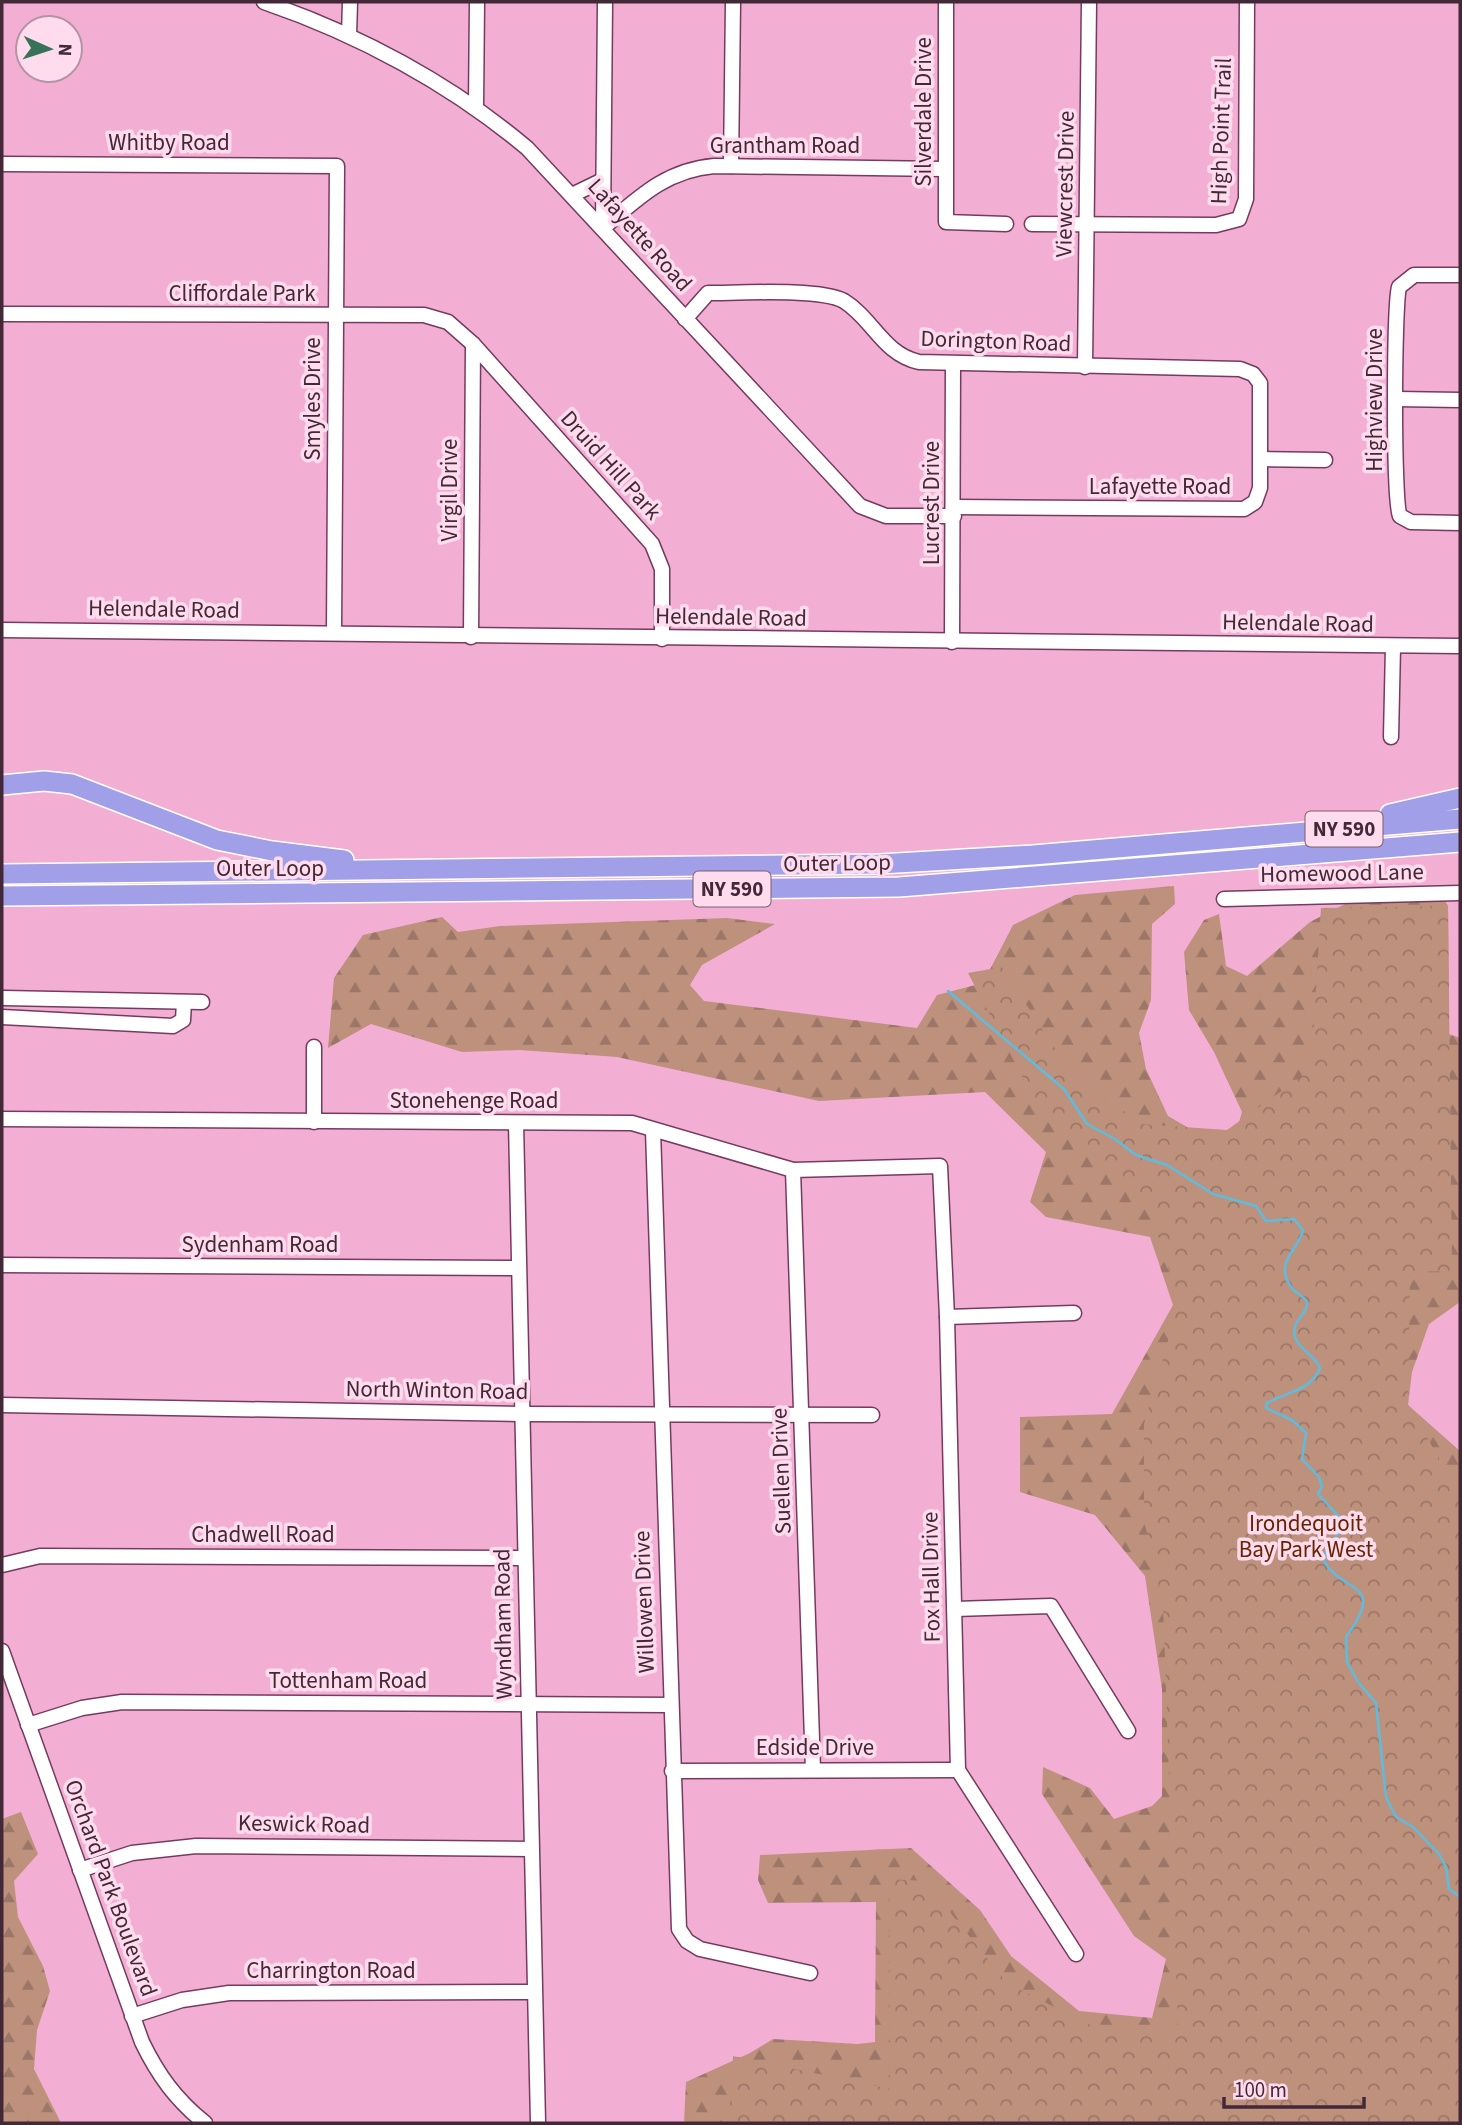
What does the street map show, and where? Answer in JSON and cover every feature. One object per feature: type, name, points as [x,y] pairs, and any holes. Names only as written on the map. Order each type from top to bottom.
[{"type":"highway","points":[[2,785],[44,781],[72,784],[176,826],[235,844],[421,869]]},
{"type":"highway","points":[[1227,839],[1361,820],[1460,798]]},
{"type":"highway","name":"Outer Loop","points":[[2,874],[880,864],[1460,819]]},
{"type":"highway","name":"Outer Loop","points":[[2,896],[891,887],[1027,879],[1460,842]]},
{"type":"street","name":"Lafayette Road","points":[[264,2],[349,35],[476,107],[527,148],[860,506],[886,516],[954,512],[1238,511],[1250,506],[1258,496],[1261,459],[1325,460]]},
{"type":"street","points":[[349,35],[350,2]]},
{"type":"street","points":[[476,107],[477,2]]},
{"type":"street","points":[[603,228],[605,2]]},
{"type":"street","points":[[731,166],[733,2]]},
{"type":"street","name":"Silverdale Drive","points":[[946,2],[946,222],[1006,224]]},
{"type":"street","name":"Viewcrest Drive","points":[[1085,367],[1089,2]]},
{"type":"street","name":"High Point Trail","points":[[1031,224],[1225,225],[1233,223],[1242,215],[1246,199],[1247,2]]},
{"type":"street","name":"Whitby Road","points":[[2,164],[337,166]]},
{"type":"street","name":"Smyles Drive","points":[[334,634],[337,166]]},
{"type":"street","name":"Grantham Road","points":[[603,228],[650,187],[671,175],[701,167],[945,169]]},
{"type":"street","points":[[572,195],[603,180]]},
{"type":"street","name":"Highview Drive","points":[[1460,275],[1413,275],[1399,287],[1396,399],[1397,511],[1405,520],[1411,522],[1460,523]]},
{"type":"street","name":"Dorington Road","points":[[685,319],[708,293],[825,295],[847,303],[900,356],[919,362],[1247,371],[1257,378],[1261,389],[1261,459]]},
{"type":"street","name":"Cliffordale Park","points":[[2,314],[433,316],[456,327],[473,344]]},
{"type":"street","name":"Virgil Drive","points":[[471,637],[473,344]]},
{"type":"street","name":"Druid Hill Park","points":[[473,344],[652,544],[659,557],[663,582],[663,639]]},
{"type":"street","name":"Lucrest Drive","points":[[952,642],[953,364]]},
{"type":"street","points":[[1396,399],[1460,400]]},
{"type":"street","name":"Helendale Road","points":[[2,630],[1460,646]]},
{"type":"street","points":[[1391,737],[1393,647]]},
{"type":"street","name":"Homewood Lane","points":[[1224,899],[1460,893]]},
{"type":"street","points":[[184,1002],[183,1020],[173,1026],[6,1017],[7,998],[202,1002]]},
{"type":"street","points":[[314,1047],[314,1122]]},
{"type":"street","name":"Stonehenge Road","points":[[2,1119],[632,1123],[793,1170],[940,1166]]},
{"type":"street","name":"Wyndham Road","points":[[516,1123],[533,1992],[538,2123]]},
{"type":"street","name":"Willowen Drive","points":[[653,1130],[677,1920],[682,1936],[700,1949],[810,1973]]},
{"type":"street","name":"Fox Hall Drive","points":[[940,1166],[947,1317],[958,1770]]},
{"type":"street","name":"Suellen Drive","points":[[793,1170],[813,1770]]},
{"type":"street","name":"Sydenham Road","points":[[2,1265],[518,1268]]},
{"type":"street","points":[[947,1317],[1074,1313]]},
{"type":"street","name":"North Winton Road","points":[[2,1405],[521,1414],[872,1415]]},
{"type":"street","name":"Chadwell Road","points":[[2,1565],[40,1556],[524,1558]]},
{"type":"street","points":[[955,1609],[1051,1606],[1128,1731]]},
{"type":"street","name":"Orchard Park Boulevard","points":[[2,1651],[132,2016],[163,2081],[177,2098],[205,2123]]},
{"type":"street","name":"Tottenham Road","points":[[28,1725],[82,1708],[122,1702],[670,1704]]},
{"type":"street","points":[[958,1770],[1076,1954]]},
{"type":"street","name":"Edside Drive","points":[[672,1771],[958,1770]]},
{"type":"street","name":"Keswick Road","points":[[80,1870],[132,1853],[195,1846],[531,1849]]},
{"type":"street","name":"Charrington Road","points":[[132,2016],[182,2000],[229,1993],[533,1992]]},
{"type":"green space","name":"Irondequoit Bay Park West","points":[[1174,886],[1175,904],[1152,924],[1151,1000],[1139,1033],[1146,1069],[1168,1116],[1215,1143],[1233,1143],[1242,1112],[1214,1052],[1189,1010],[1184,952],[1204,920],[1219,914],[1226,966],[1247,976],[1310,922],[1347,903],[1444,899],[1448,906],[1449,1034],[1460,1038],[1460,1302],[1429,1324],[1412,1372],[1408,1405],[1460,1451],[1460,2123],[684,2123],[686,2082],[750,2053],[773,2039],[858,2044],[875,2042],[876,1902],[768,1903],[758,1880],[760,1855],[911,1848],[980,1910],[1011,1956],[1079,2011],[1152,2018],[1166,1959],[1134,1936],[1042,1794],[1043,1767],[1090,1788],[1114,1819],[1152,1806],[1162,1796],[1162,1689],[1145,1576],[1095,1515],[1020,1492],[1020,1417],[1112,1414],[1173,1305],[1150,1237],[1046,1217],[1030,1202],[1046,1152],[985,1092],[819,1101],[617,1057],[520,1050],[462,1052],[371,1024],[328,1048],[334,978],[363,935],[442,917],[458,932],[500,926],[727,918],[775,924],[702,965],[690,985],[704,1001],[917,1028],[937,995],[983,983],[1013,925],[1075,895]]},
{"type":"green space","name":"Irondequoit Bay Park West","points":[[1448,906],[1452,1271],[1410,1272],[1408,1405],[1450,1477],[1460,1484],[1460,2123],[729,2123],[733,2056],[890,2089],[889,1879],[925,1881],[1007,1983],[1100,2030],[1178,2028],[1163,1605],[1144,1520],[1144,1424],[1179,1303],[1148,1198],[1045,1120],[968,973],[1002,967],[1067,1067],[1140,1124],[1227,1130],[1311,1070],[1321,908]]},
{"type":"green space","points":[[21,1812],[38,1854],[14,1881],[18,1917],[43,1966],[50,1991],[37,2030],[34,2069],[61,2123],[2,2123],[2,1819]]},
{"type":"waterway","points":[[948,991],[1064,1089],[1087,1124],[1115,1139],[1136,1155],[1167,1165],[1213,1194],[1256,1206],[1266,1221],[1294,1219],[1303,1230],[1285,1270],[1291,1287],[1307,1302],[1306,1309],[1295,1327],[1296,1340],[1320,1368],[1311,1382],[1267,1403],[1266,1408],[1292,1420],[1306,1433],[1302,1459],[1319,1477],[1322,1486],[1318,1494],[1344,1522],[1344,1528],[1327,1547],[1324,1561],[1341,1579],[1358,1590],[1362,1597],[1363,1606],[1358,1619],[1346,1637],[1347,1662],[1358,1682],[1376,1703],[1386,1797],[1396,1817],[1413,1827],[1439,1854],[1446,1867],[1449,1889],[1460,1897]]}]
